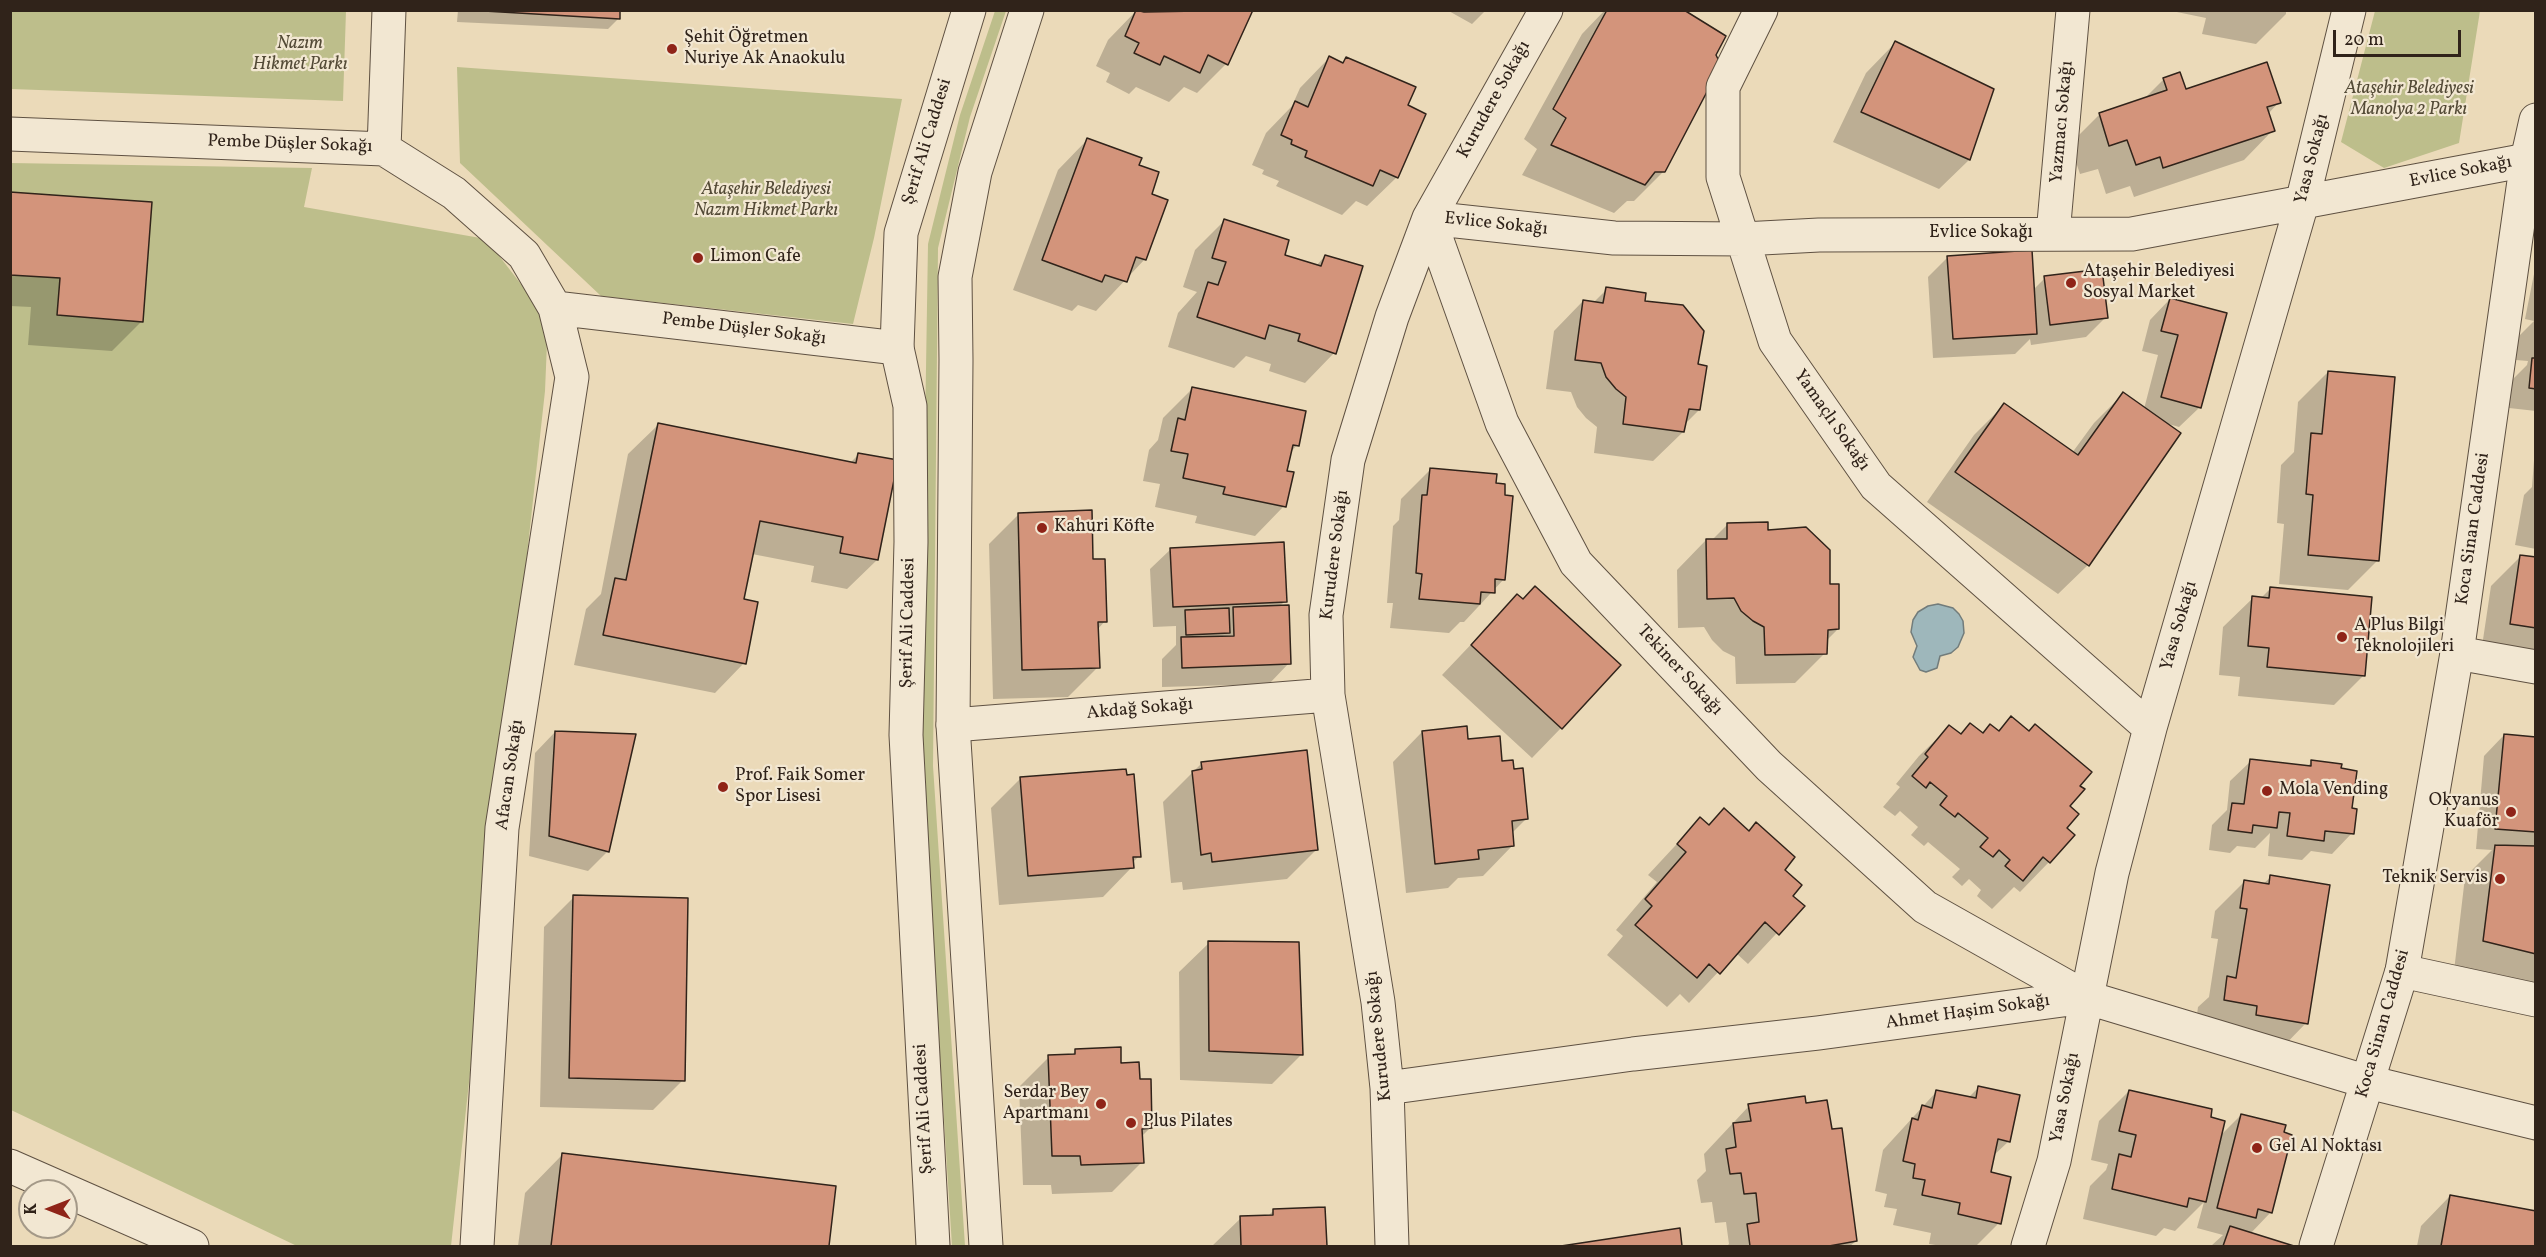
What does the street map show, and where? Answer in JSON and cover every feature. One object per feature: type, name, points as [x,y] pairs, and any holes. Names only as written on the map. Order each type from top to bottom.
[{"type":"street","points":[[384,148],[388,10]]},
{"type":"street","name":"Şerif Ali Caddesi","points":[[933,1246],[906,735],[911,542],[910,406],[897,348],[901,233],[969,10]]},
{"type":"street","points":[[986,1246],[952,725],[955,277],[975,172],[1027,10]]},
{"type":"street","name":"Kurudere Sokağı","points":[[1392,1246],[1388,1088],[1378,1002],[1328,694],[1326,615],[1348,460],[1392,317],[1429,218],[1546,10]]},
{"type":"street","name":"Yamaçlı Sokağı","points":[[1761,10],[1723,87],[1723,177],[1775,341],[1876,486],[2150,729]]},
{"type":"street","name":"Yazmacı Sokağı","points":[[2053,234],[2073,10]]},
{"type":"street","name":"Yasa Sokağı","points":[[2028,1246],[2054,1161],[2085,997],[2112,873],[2150,729],[2302,203],[2349,10]]},
{"type":"street","name":"Koca Sinan Caddesi","points":[[2316,1246],[2402,971],[2457,652],[2527,160],[2535,120]]},
{"type":"street","name":"Pembe Düşler Sokağı","points":[[10,134],[384,148],[454,193],[524,255],[555,308],[897,348]]},
{"type":"street","name":"Evlice Sokağı","points":[[1429,218],[1614,238],[1743,239],[1819,235],[2132,234],[2527,160]]},
{"type":"street","name":"Tekiner Sokağı","points":[[1429,218],[1502,423],[1576,563],[1769,766],[1925,907],[2085,997]]},
{"type":"street","name":"Afacan Sokağı","points":[[477,1246],[502,828],[572,377],[555,308]]},
{"type":"street","points":[[2457,652],[2535,667]]},
{"type":"street","name":"Akdağ Sokağı","points":[[952,725],[1328,694]]},
{"type":"street","points":[[2402,971],[2535,1000]]},
{"type":"street","name":"Ahmet Haşim Sokağı","points":[[1388,1088],[1633,1054],[1818,1033],[2085,997],[2368,1082],[2535,1123]]},
{"type":"street","points":[[10,1166],[192,1246]]},
{"type":"green space","name":"Nazım Hikmet Parkı","points":[[11,10],[346,11],[343,101],[11,89]]},
{"type":"green space","points":[[995,11],[1006,11],[970,117],[938,248],[933,766],[965,1246],[952,1246],[920,742],[928,244],[960,115]]},
{"type":"green space","name":"Ataşehir Belediyesi Manolya 2 Parkı","points":[[2375,11],[2480,11],[2459,143],[2384,168],[2341,142]]},
{"type":"green space","name":"Ataşehir Belediyesi Nazım Hikmet Parkı","points":[[457,67],[902,99],[874,238],[853,324],[601,296],[460,163]]},
{"type":"green space","points":[[10,163],[312,168],[304,207],[486,239],[548,319],[545,391],[451,1246],[297,1246],[11,1110]]},
{"type":"water","points":[[1938,604],[1953,608],[1959,614],[1963,621],[1964,633],[1958,647],[1951,653],[1940,656],[1937,668],[1926,672],[1920,670],[1913,657],[1917,646],[1911,632],[1913,620],[1918,612],[1928,606]]},
{"type":"building","points":[[467,10],[620,10],[620,19]]},
{"type":"building","points":[[1136,10],[1144,12],[1253,10],[1228,65],[1208,55],[1200,73],[1164,56],[1160,65],[1134,53],[1139,43],[1125,36]]},
{"type":"building","points":[[1607,10],[1684,10],[1726,36],[1716,55],[1721,65],[1665,172],[1655,172],[1645,185],[1551,145],[1566,118],[1553,109]]},
{"type":"building","points":[[1895,41],[1994,89],[1970,160],[1861,112]]},
{"type":"building","points":[[1329,56],[1343,63],[1346,57],[1416,87],[1408,105],[1426,114],[1398,178],[1380,170],[1373,186],[1305,157],[1307,151],[1291,144],[1292,140],[1281,135],[1295,101],[1308,107]]},
{"type":"building","points":[[2267,62],[2281,103],[2267,107],[2275,131],[2163,168],[2160,157],[2136,165],[2127,140],[2109,146],[2099,113],[2167,90],[2163,78],[2180,72],[2186,89]]},
{"type":"building","points":[[1087,138],[1142,158],[1139,165],[1159,172],[1152,194],[1168,200],[1146,260],[1136,257],[1127,282],[1105,275],[1102,282],[1042,260]]},
{"type":"building","points":[[10,192],[152,202],[143,322],[57,315],[60,278],[10,275]]},
{"type":"building","points":[[1224,219],[1289,240],[1285,255],[1321,266],[1325,255],[1363,266],[1336,354],[1298,341],[1300,334],[1269,325],[1265,339],[1197,317],[1208,282],[1218,285],[1226,262],[1212,258]]},
{"type":"building","points":[[2032,250],[2037,334],[1953,339],[1947,256]]},
{"type":"building","points":[[2102,269],[2108,318],[2050,325],[2044,276]]},
{"type":"building","points":[[1606,287],[1646,293],[1645,301],[1683,305],[1704,331],[1698,364],[1707,366],[1700,410],[1689,409],[1684,432],[1623,424],[1626,397],[1606,377],[1601,363],[1575,360],[1583,300],[1603,303]]},
{"type":"building","points":[[2170,298],[2227,313],[2201,408],[2161,397],[2178,335],[2161,331]]},
{"type":"building","points":[[2532,358],[2536,358],[2536,389],[2529,388]]},
{"type":"building","points":[[2328,371],[2395,377],[2379,561],[2308,555],[2313,495],[2306,494],[2311,433],[2322,434]]},
{"type":"building","points":[[1192,387],[1306,411],[1299,446],[1293,445],[1287,471],[1294,472],[1286,507],[1223,494],[1225,487],[1183,478],[1188,454],[1171,451],[1178,418],[1185,420]]},
{"type":"building","points":[[2123,392],[2181,433],[2089,566],[1955,472],[2004,403],[2078,455]]},
{"type":"building","points":[[658,423],[856,463],[858,453],[898,460],[878,560],[840,553],[843,537],[760,521],[744,599],[758,602],[746,664],[603,635],[615,578],[626,580]]},
{"type":"building","points":[[1430,468],[1497,474],[1496,483],[1505,484],[1505,495],[1513,496],[1505,580],[1495,579],[1495,593],[1481,592],[1480,604],[1419,599],[1422,574],[1416,573],[1422,495],[1427,495]]},
{"type":"building","points":[[1092,510],[1093,559],[1105,559],[1107,622],[1098,622],[1100,668],[1022,670],[1018,513]]},
{"type":"building","points":[[1768,522],[1768,530],[1806,527],[1830,550],[1830,584],[1839,584],[1839,629],[1828,630],[1827,654],[1765,655],[1764,627],[1741,611],[1734,598],[1707,599],[1706,539],[1727,539],[1727,523]]},
{"type":"building","points":[[1284,542],[1287,602],[1173,607],[1170,548]]},
{"type":"building","points":[[2520,555],[2536,557],[2536,628],[2510,624]]},
{"type":"building","points":[[1535,586],[1621,665],[1562,729],[1471,645],[1517,594],[1523,599]]},
{"type":"building","points":[[2270,587],[2372,597],[2365,676],[2267,667],[2269,648],[2248,646],[2252,596],[2269,598]]},
{"type":"building","points":[[1289,605],[1291,664],[1182,668],[1181,637],[1234,636],[1233,607]]},
{"type":"building","points":[[1229,608],[1230,633],[1186,635],[1185,610]]},
{"type":"building","points":[[2011,716],[2029,731],[2035,724],[2092,772],[2080,786],[2085,789],[2070,806],[2079,814],[2067,828],[2075,835],[2050,863],[2043,857],[2023,881],[2005,866],[2010,860],[1999,850],[1993,857],[1980,847],[1988,838],[1958,813],[1955,817],[1940,805],[1947,796],[1930,782],[1926,788],[1912,776],[1928,757],[1925,754],[1949,725],[1961,734],[1970,723],[1983,733],[1990,724],[1999,731]]},
{"type":"building","points":[[1467,726],[1468,739],[1500,736],[1502,761],[1513,760],[1514,769],[1523,768],[1528,819],[1512,821],[1514,846],[1478,850],[1479,859],[1435,864],[1422,731]]},
{"type":"building","points":[[555,731],[636,734],[609,852],[549,836]]},
{"type":"building","points":[[2504,734],[2536,737],[2536,832],[2495,829]]},
{"type":"building","points":[[1307,750],[1318,850],[1212,862],[1211,853],[1201,855],[1192,771],[1202,769],[1201,762]]},
{"type":"building","points":[[2250,759],[2311,766],[2311,760],[2342,764],[2341,768],[2357,771],[2352,808],[2357,809],[2354,834],[2325,831],[2324,841],[2287,836],[2290,813],[2279,812],[2277,828],[2253,825],[2252,833],[2228,830],[2232,803],[2244,804]]},
{"type":"building","points":[[1126,769],[1127,775],[1134,774],[1141,857],[1133,857],[1134,868],[1028,876],[1020,777]]},
{"type":"building","points":[[1724,808],[1749,831],[1756,822],[1795,857],[1785,870],[1802,885],[1793,896],[1805,906],[1779,935],[1765,922],[1720,974],[1709,964],[1697,978],[1635,925],[1652,906],[1645,899],[1686,852],[1677,844],[1700,817],[1709,825]]},
{"type":"building","points":[[2495,845],[2536,846],[2536,954],[2483,941]]},
{"type":"building","points":[[2270,875],[2330,885],[2308,1024],[2256,1015],[2257,1006],[2224,1000],[2227,976],[2236,978],[2247,909],[2240,908],[2244,880],[2269,884]]},
{"type":"building","points":[[573,895],[688,898],[685,1081],[569,1078]]},
{"type":"building","points":[[1208,941],[1299,942],[1303,1055],[1209,1051]]},
{"type":"building","name":"Serdar Bey Apartmanı","points":[[1121,1047],[1121,1063],[1139,1062],[1140,1079],[1151,1079],[1152,1128],[1142,1129],[1144,1163],[1081,1165],[1080,1156],[1052,1156],[1048,1055],[1075,1054],[1075,1049]]},
{"type":"building","points":[[1978,1086],[2020,1095],[2010,1142],[1998,1139],[1991,1172],[2011,1177],[2001,1224],[1958,1214],[1960,1203],[1922,1195],[1925,1180],[1913,1178],[1915,1164],[1903,1161],[1912,1118],[1918,1120],[1922,1105],[1932,1108],[1936,1090],[1976,1098]]},
{"type":"building","points":[[2129,1090],[2212,1109],[2211,1117],[2225,1121],[2206,1202],[2189,1198],[2187,1207],[2112,1189],[2119,1154],[2131,1157],[2136,1135],[2119,1131]]},
{"type":"building","points":[[1805,1096],[1806,1103],[1827,1100],[1832,1129],[1842,1128],[1857,1241],[1829,1246],[1750,1246],[1747,1224],[1759,1222],[1756,1193],[1744,1194],[1741,1173],[1730,1174],[1726,1149],[1736,1147],[1733,1123],[1751,1121],[1748,1104]]},
{"type":"building","points":[[2241,1114],[2286,1125],[2284,1132],[2292,1135],[2272,1213],[2258,1209],[2256,1218],[2217,1208]]},
{"type":"building","points":[[562,1153],[836,1186],[829,1246],[551,1246]]},
{"type":"building","points":[[2450,1195],[2536,1211],[2536,1246],[2441,1246]]},
{"type":"building","points":[[1325,1207],[1327,1246],[1241,1246],[1240,1216],[1273,1215],[1273,1209]]},
{"type":"building","points":[[2230,1226],[2294,1246],[2223,1246]]},
{"type":"building","points":[[1680,1228],[1682,1246],[1561,1246]]},
{"type":"place","name":"Şehit Öğretmen Nuriye Ak Anaokulu","points":[[672,49]]},
{"type":"place","name":"Limon Cafe","points":[[698,258]]},
{"type":"place","name":"Ataşehir Belediyesi Sosyal Market","points":[[2071,283]]},
{"type":"place","name":"Kahuri Köfte","points":[[1042,528]]},
{"type":"place","name":"A Plus Bilgi Teknolojileri","points":[[2342,637]]},
{"type":"place","name":"Prof. Faik Somer Spor Lisesi","points":[[723,787]]},
{"type":"place","name":"Mola Vending","points":[[2267,791]]},
{"type":"place","name":"Okyanus Kuaför","points":[[2511,812]]},
{"type":"place","name":"Teknik Servis","points":[[2500,879]]},
{"type":"place","name":"Serdar Bey Apartmanı","points":[[1101,1104]]},
{"type":"place","name":"Plus Pilates","points":[[1131,1123]]},
{"type":"place","name":"Gel Al Noktası","points":[[2257,1148]]}]
